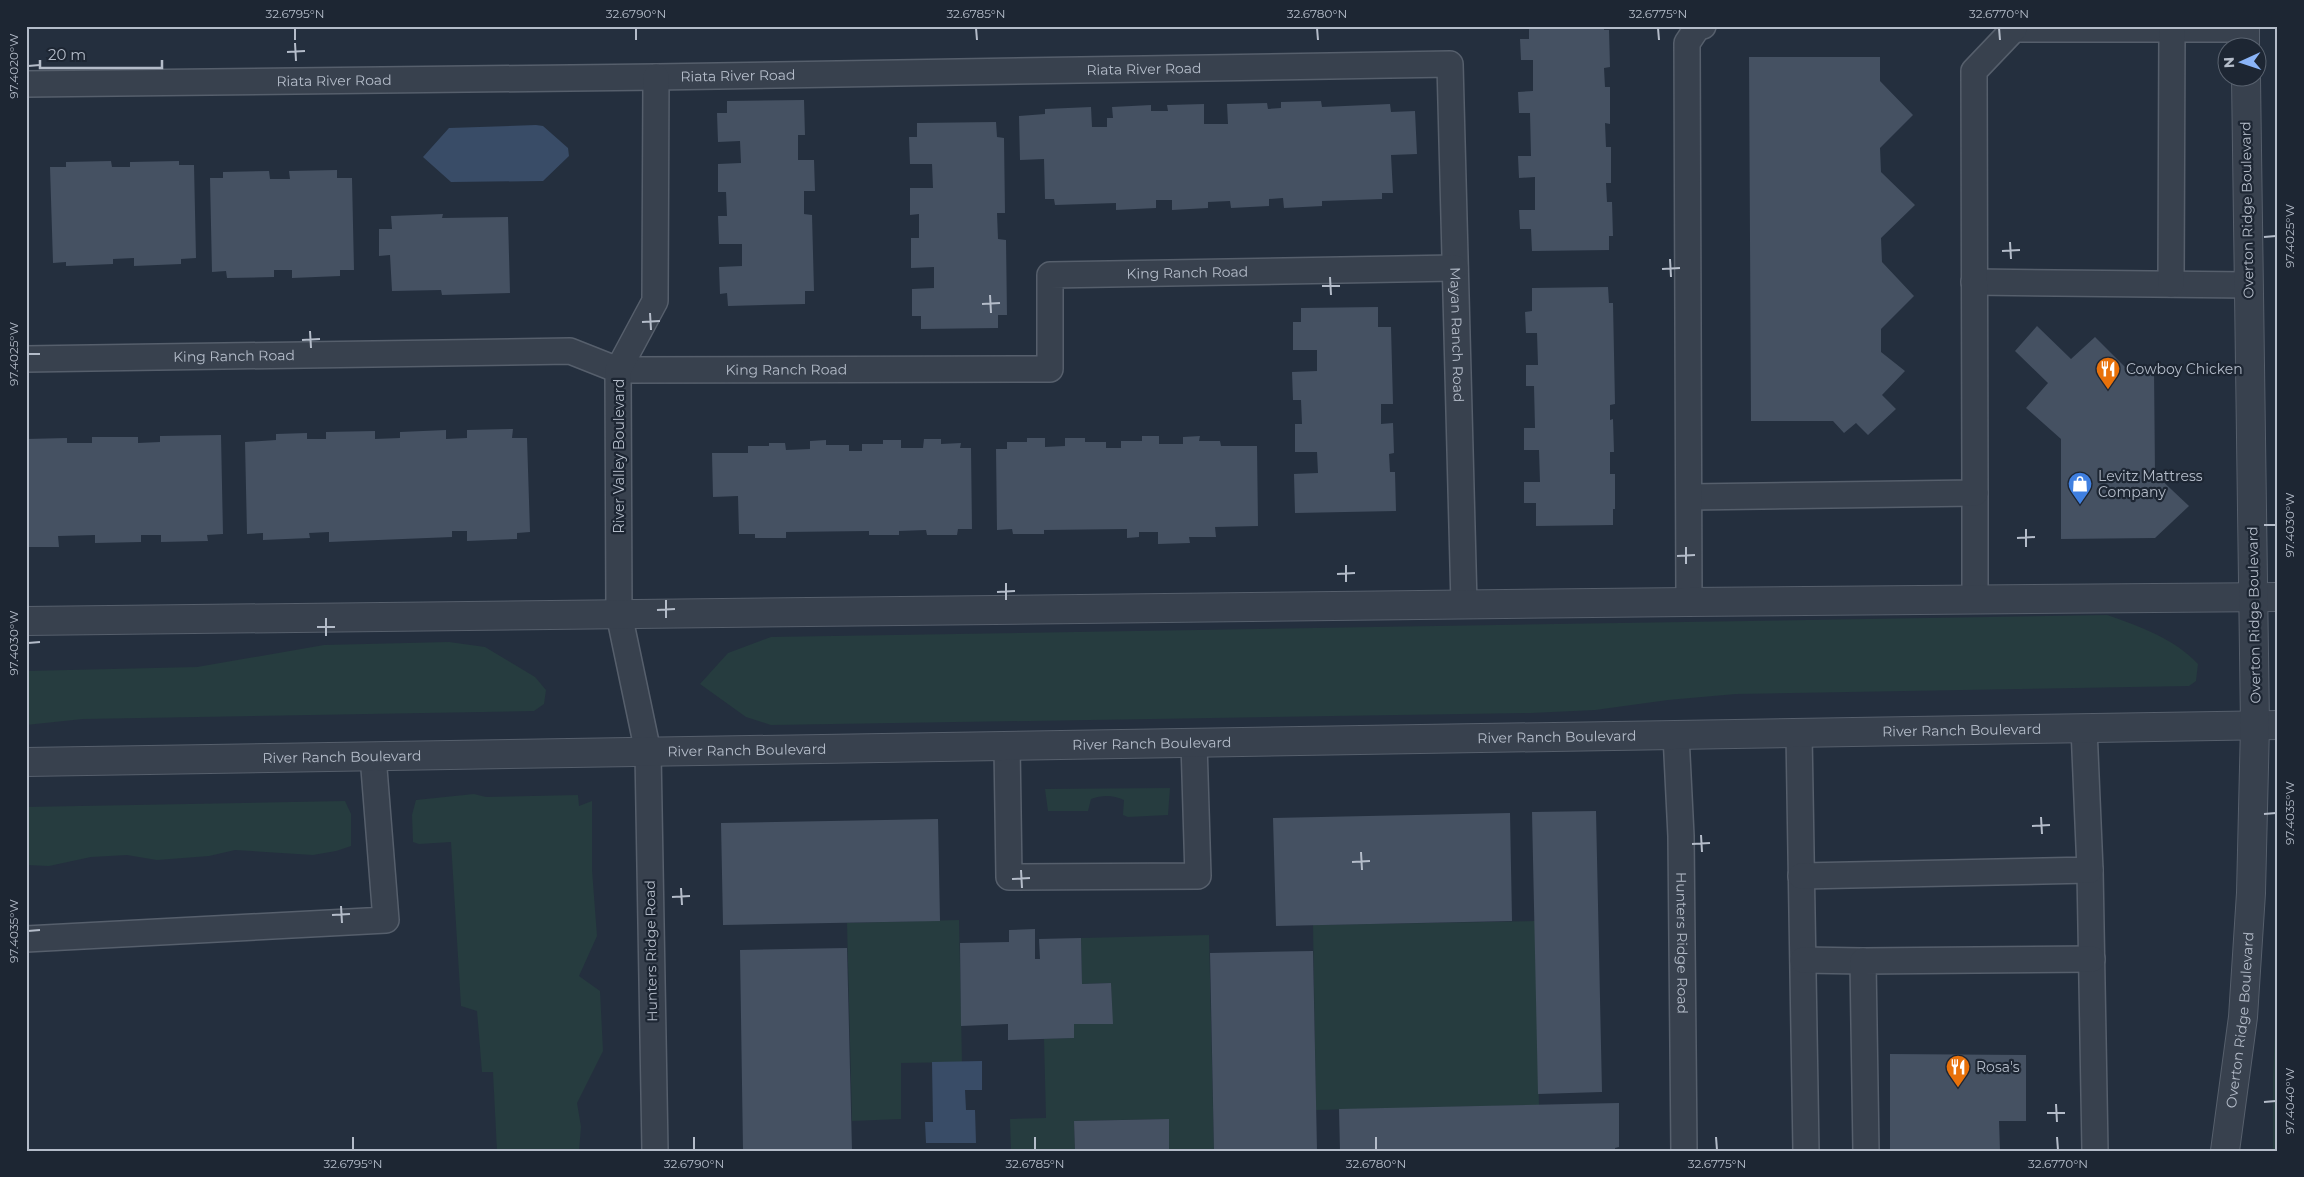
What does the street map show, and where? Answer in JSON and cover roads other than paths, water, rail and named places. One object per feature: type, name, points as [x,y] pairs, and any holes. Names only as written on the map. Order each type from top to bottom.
[{"type":"street","name":"Overton Ridge Boulevard","points":[[2225,1151],[2243,1017],[2251,894],[2266,725],[2266,597],[2248,285],[2246,88]]},
{"type":"street","points":[[26,621],[1464,604],[2266,597]]},
{"type":"street","name":"River Ranch Boulevard","points":[[26,762],[2266,725]]},
{"type":"lane","points":[[1689,602],[1687,43],[1697,28],[1703,26]]},
{"type":"lane","points":[[1975,600],[1974,71],[2014,28],[2172,29],[2245,34]]},
{"type":"lane","points":[[2171,284],[2172,29]]},
{"type":"lane","name":"Riata River Road","points":[[26,84],[656,77],[1450,64]]},
{"type":"lane","name":"Mayan Ranch Road","points":[[1450,64],[1464,604]]},
{"type":"lane","name":"River Valley Boulevard","points":[[648,752],[619,614],[618,370],[655,301],[656,77]]},
{"type":"lane","name":"King Ranch Road","points":[[26,359],[570,351],[618,370],[1050,369],[1050,275],[1455,268]]},
{"type":"lane","points":[[1974,282],[2248,285]]},
{"type":"lane","points":[[1690,497],[1975,493]]},
{"type":"lane","points":[[2084,728],[2090,870],[2095,1151]]},
{"type":"lane","points":[[1799,733],[1806,1151]]},
{"type":"lane","name":"Hunters Ridge Road","points":[[1676,735],[1681,836],[1684,1151]]},
{"type":"lane","points":[[1007,746],[1009,877],[1198,876],[1194,743]]},
{"type":"lane","name":"Hunters Ridge Road","points":[[648,752],[655,1151]]},
{"type":"lane","points":[[26,939],[386,920],[373,756]]},
{"type":"lane","points":[[1801,876],[2090,870]]},
{"type":"lane","points":[[1803,960],[2092,959]]},
{"type":"lane","points":[[1863,960],[1866,1151]]},
{"type":"water","points":[[543,126],[568,148],[569,156],[543,181],[451,182],[423,157],[449,128]]},
{"type":"water","points":[[982,1061],[982,1090],[965,1090],[966,1110],[975,1110],[976,1143],[926,1143],[925,1122],[933,1122],[932,1062]]},
{"type":"place","name":"Cowboy Chicken","points":[[2108,390]]},
{"type":"place","name":"Levitz Mattress Company","points":[[2080,505]]},
{"type":"place","name":"Rosa's","points":[[1958,1088]]}]
